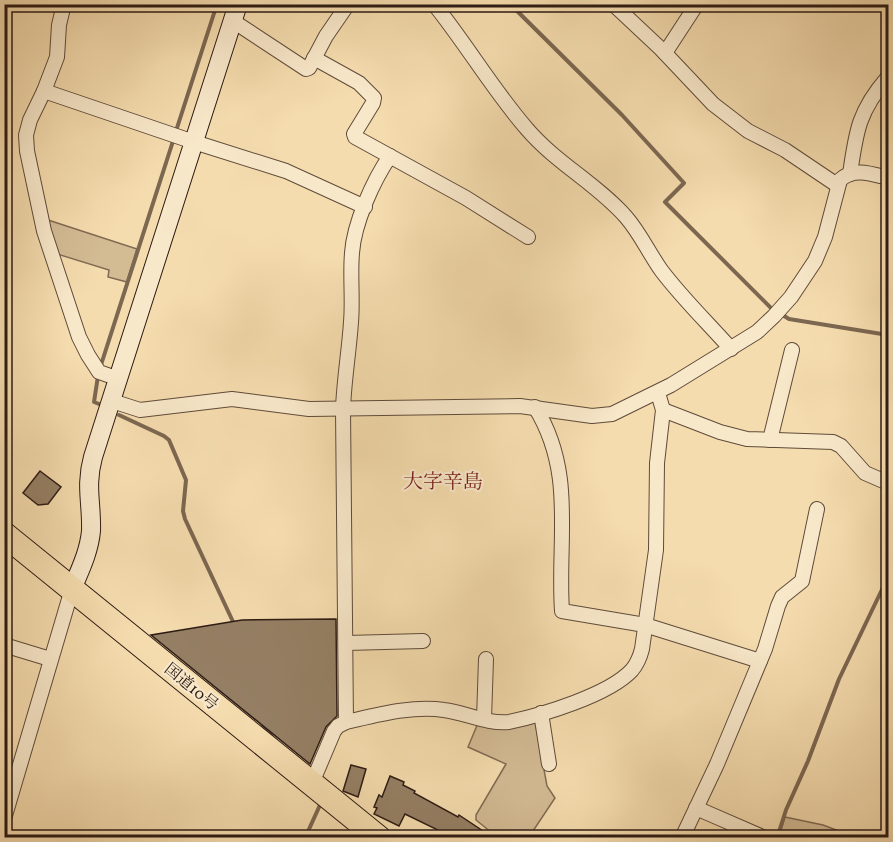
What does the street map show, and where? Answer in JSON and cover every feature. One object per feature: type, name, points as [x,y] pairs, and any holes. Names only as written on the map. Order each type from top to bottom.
[{"type":"highway","name":"国道10号","points":[[4,534],[379,837]]},
{"type":"street","points":[[63,4],[57,57],[30,120],[27,151],[39,213],[79,337],[99,372],[119,379]]},
{"type":"street","points":[[4,819],[50,659],[72,589],[88,548],[91,530],[88,490],[90,469],[235,13],[302,68],[309,68],[348,4]]},
{"type":"street","points":[[434,4],[527,129],[621,212],[667,277],[731,349]]},
{"type":"street","points":[[613,4],[665,53],[706,98],[739,125],[785,150],[837,185]]},
{"type":"street","points":[[665,53],[697,4]]},
{"type":"street","points":[[314,58],[348,76],[372,95],[373,103],[354,135],[487,210],[528,237]]},
{"type":"street","points":[[850,174],[854,142],[861,117],[888,76]]},
{"type":"street","points":[[44,91],[286,171],[365,207]]},
{"type":"street","points":[[346,722],[343,409],[344,378],[352,319],[352,249],[365,207],[390,156]]},
{"type":"street","points":[[112,401],[140,410],[232,399],[298,408],[505,406],[535,407],[605,416],[622,411],[658,393],[731,349],[768,323],[791,297],[808,272],[825,237],[840,180],[850,174],[865,173],[888,178]]},
{"type":"street","points":[[770,440],[792,350]]},
{"type":"street","points":[[312,783],[334,732],[338,726],[346,722],[429,708],[500,723],[509,722],[583,699],[629,673],[640,657],[656,550],[657,463],[663,411],[658,393]]},
{"type":"street","points":[[535,407],[554,444],[558,463],[563,516],[562,611],[645,625],[760,661]]},
{"type":"street","points":[[663,411],[735,436],[837,443],[865,473],[888,483]]},
{"type":"street","points":[[682,837],[727,740],[767,645],[780,601],[802,580],[817,509]]},
{"type":"street","points":[[346,643],[423,641]]},
{"type":"street","points":[[4,645],[50,659]]},
{"type":"street","points":[[484,719],[486,659]]},
{"type":"street","points":[[542,713],[549,764]]},
{"type":"street","points":[[696,808],[765,837]]},
{"type":"shaded area","points":[[45,219],[137,249],[127,282],[108,277],[109,270],[57,254]]},
{"type":"shaded area","points":[[535,721],[547,786],[555,798],[529,837],[497,837],[476,820],[476,815],[506,764],[468,747],[478,723]]},
{"type":"shaded area","points":[[785,817],[823,825],[855,837],[779,837]]},
{"type":"building","points":[[40,471],[61,487],[48,504],[38,505],[23,493]]},
{"type":"building","points":[[336,619],[337,716],[326,727],[310,764],[151,635],[242,620]]},
{"type":"building","points":[[351,765],[366,769],[358,797],[343,791]]},
{"type":"building","points":[[390,776],[404,782],[403,785],[415,791],[414,793],[458,817],[459,815],[492,837],[434,837],[438,830],[405,814],[399,826],[374,814],[379,795],[382,797]]},
{"type":"waterway","points":[[176,131],[217,4]]},
{"type":"waterway","points":[[510,4],[622,115],[684,183],[665,202],[774,311]]},
{"type":"waterway","points":[[100,368],[174,138]]},
{"type":"waterway","points":[[781,314],[789,319],[888,335]]},
{"type":"waterway","points":[[98,376],[94,402],[99,404]]},
{"type":"waterway","points":[[119,415],[169,440],[186,480],[183,511],[185,519],[235,626]]},
{"type":"waterway","points":[[777,838],[839,679],[888,577]]},
{"type":"waterway","points":[[263,725],[273,738]]},
{"type":"waterway","points":[[305,838],[319,803]]},
{"type":"district","name":"大字辛島","points":[[443,481]]}]
